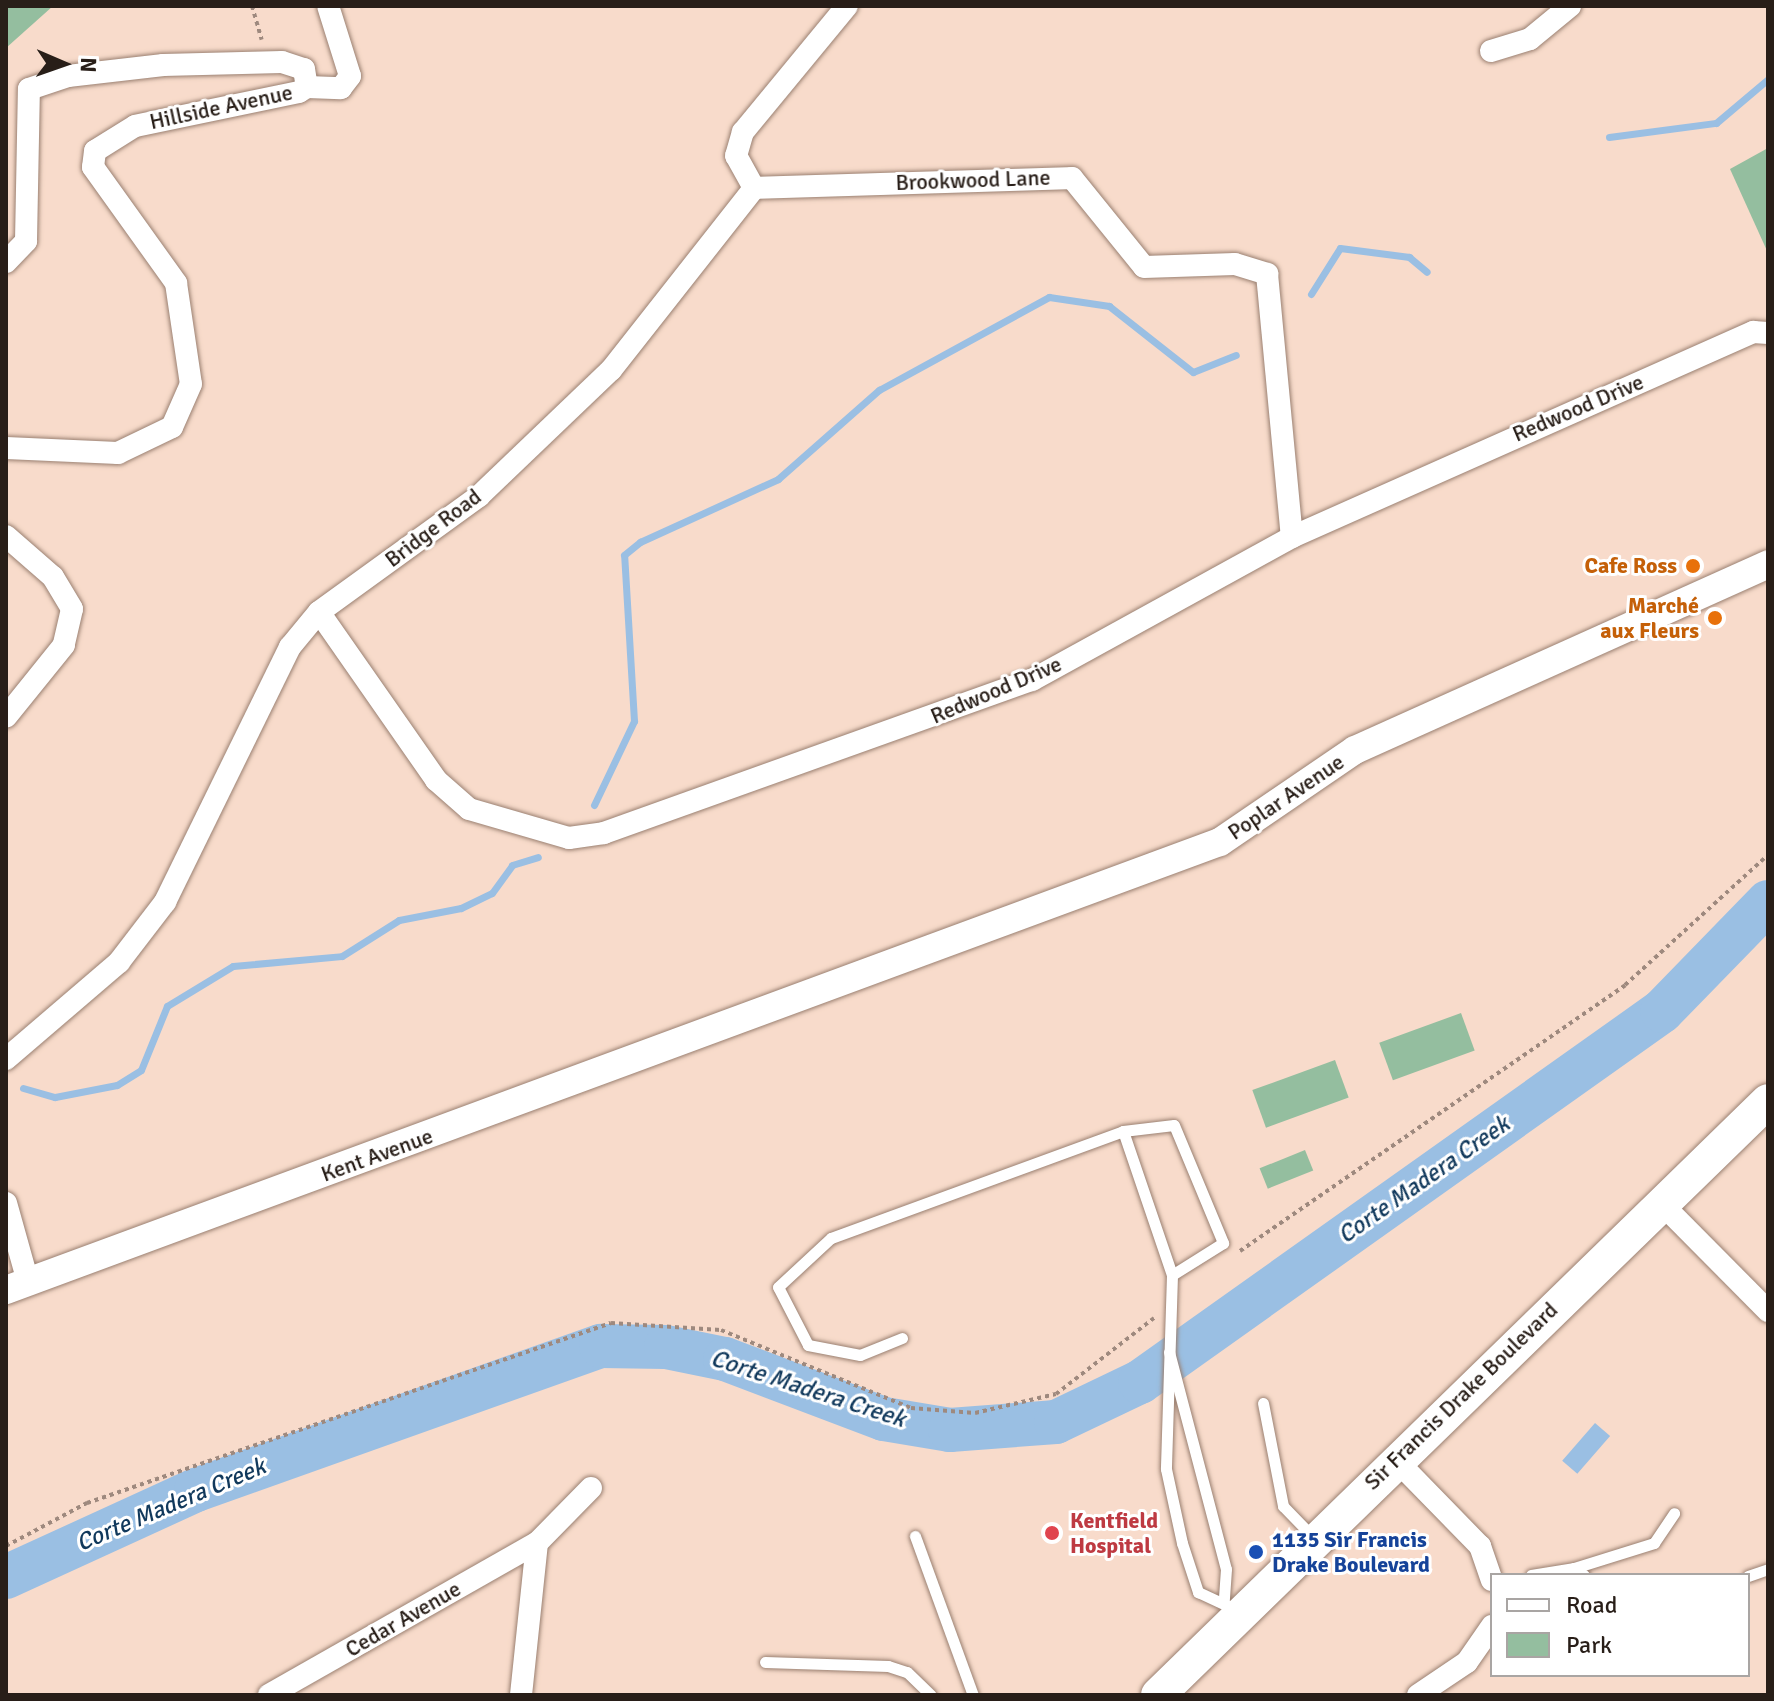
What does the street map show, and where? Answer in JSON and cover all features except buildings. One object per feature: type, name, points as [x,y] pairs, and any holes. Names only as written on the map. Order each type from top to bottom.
[{"type":"main road","name":"Sir Francis Drake Boulevard","points":[[1158,1695],[1233,1606],[1315,1539],[1768,1101]]},
{"type":"street","points":[[307,87],[341,88],[350,76],[328,6]]},
{"type":"street","points":[[754,188],[736,156],[743,132],[847,6]]},
{"type":"street","points":[[1491,51],[1530,39],[1570,6]]},
{"type":"street","name":"Hillside Avenue","points":[[6,262],[26,241],[29,89],[68,76],[163,65],[266,62],[304,69],[307,87],[135,126],[95,151],[93,167],[176,283],[191,384],[172,427],[152,443],[118,453],[6,448]]},
{"type":"street","name":"Brookwood Lane","points":[[754,188],[1072,178],[1144,267],[1235,264],[1267,274],[1292,537]]},
{"type":"street","name":"Bridge Road","points":[[6,1059],[119,962],[165,902],[290,647],[319,612],[479,496],[611,370],[754,188]]},
{"type":"street","name":"Redwood Drive","points":[[319,612],[436,780],[469,809],[569,838],[649,822],[1032,680],[1292,537],[1753,332],[1768,333]]},
{"type":"street","points":[[6,536],[53,577],[72,609],[64,645],[6,717]]},
{"type":"street","name":"Poplar Avenue","points":[[746,1014],[1220,842],[1355,750],[1768,564]]},
{"type":"street","name":"Kent Avenue","points":[[17,1286],[746,1014]]},
{"type":"street","points":[[6,1203],[17,1286]]},
{"type":"street","points":[[1661,1203],[1768,1311]]},
{"type":"street","points":[[1395,1459],[1480,1546],[1490,1574]]},
{"type":"street","name":"Cedar Avenue","points":[[269,1695],[537,1543],[591,1488]]},
{"type":"street","points":[[521,1695],[537,1543]]},
{"type":"street","points":[[1418,1695],[1467,1662],[1490,1629]]},
{"type":"lane","points":[[902,1338],[860,1355],[808,1345],[778,1287],[831,1238],[1123,1131],[1174,1125],[1223,1243],[1172,1275]]},
{"type":"lane","points":[[1123,1131],[1172,1275],[1167,1346],[1166,1469],[1182,1543],[1198,1592],[1233,1606]]},
{"type":"lane","points":[[1167,1346],[1233,1606]]},
{"type":"lane","points":[[1263,1403],[1283,1506],[1315,1539]]},
{"type":"lane","points":[[1579,1572],[1654,1543],[1674,1513]]},
{"type":"lane","points":[[915,1536],[973,1695]]},
{"type":"lane","points":[[765,1662],[888,1666],[907,1672],[931,1695]]},
{"type":"path","points":[[252,6],[266,62]]},
{"type":"path","points":[[1231,1257],[1625,985],[1768,855]]},
{"type":"path","points":[[6,1546],[87,1503],[611,1323],[721,1330],[911,1408],[975,1413],[1056,1394],[1170,1304]]},
{"type":"green space","points":[[6,6],[53,6],[6,48]]},
{"type":"green space","points":[[1768,148],[1768,253],[1730,169]]},
{"type":"green space","points":[[1461,1013],[1475,1051],[1393,1080],[1379,1043]]},
{"type":"green space","points":[[1335,1060],[1349,1098],[1266,1128],[1252,1090]]},
{"type":"green space","points":[[1305,1150],[1313,1170],[1268,1189],[1260,1168]]},
{"type":"water","points":[[1595,1423],[1610,1436],[1577,1474],[1562,1461]]},
{"type":"waterway","points":[[1609,137],[1716,123],[1768,79]]},
{"type":"waterway","points":[[1311,294],[1340,248],[1409,257],[1427,272]]},
{"type":"waterway","points":[[594,805],[634,721],[624,555],[640,542],[778,479],[879,390],[1049,297],[1109,306],[1193,372],[1236,355]]},
{"type":"waterway","points":[[23,1088],[55,1097],[117,1085],[141,1070],[167,1006],[233,966],[342,956],[399,920],[461,908],[492,893],[512,865],[538,857]]},
{"type":"waterway","name":"Corte Madera Creek","points":[[6,1577],[196,1490],[601,1346],[666,1347],[725,1359],[884,1419],[950,1430],[1056,1422],[1140,1382],[1662,1011],[1768,902]]},
{"type":"place","name":"Cafe Ross","points":[[1693,566]]},
{"type":"place","name":"Marché aux Fleurs","points":[[1715,618]]},
{"type":"place","name":"Kentfield Hospital","points":[[1052,1533]]},
{"type":"place","name":"1135 Sir Francis Drake Boulevard","points":[[1256,1552]]}]
